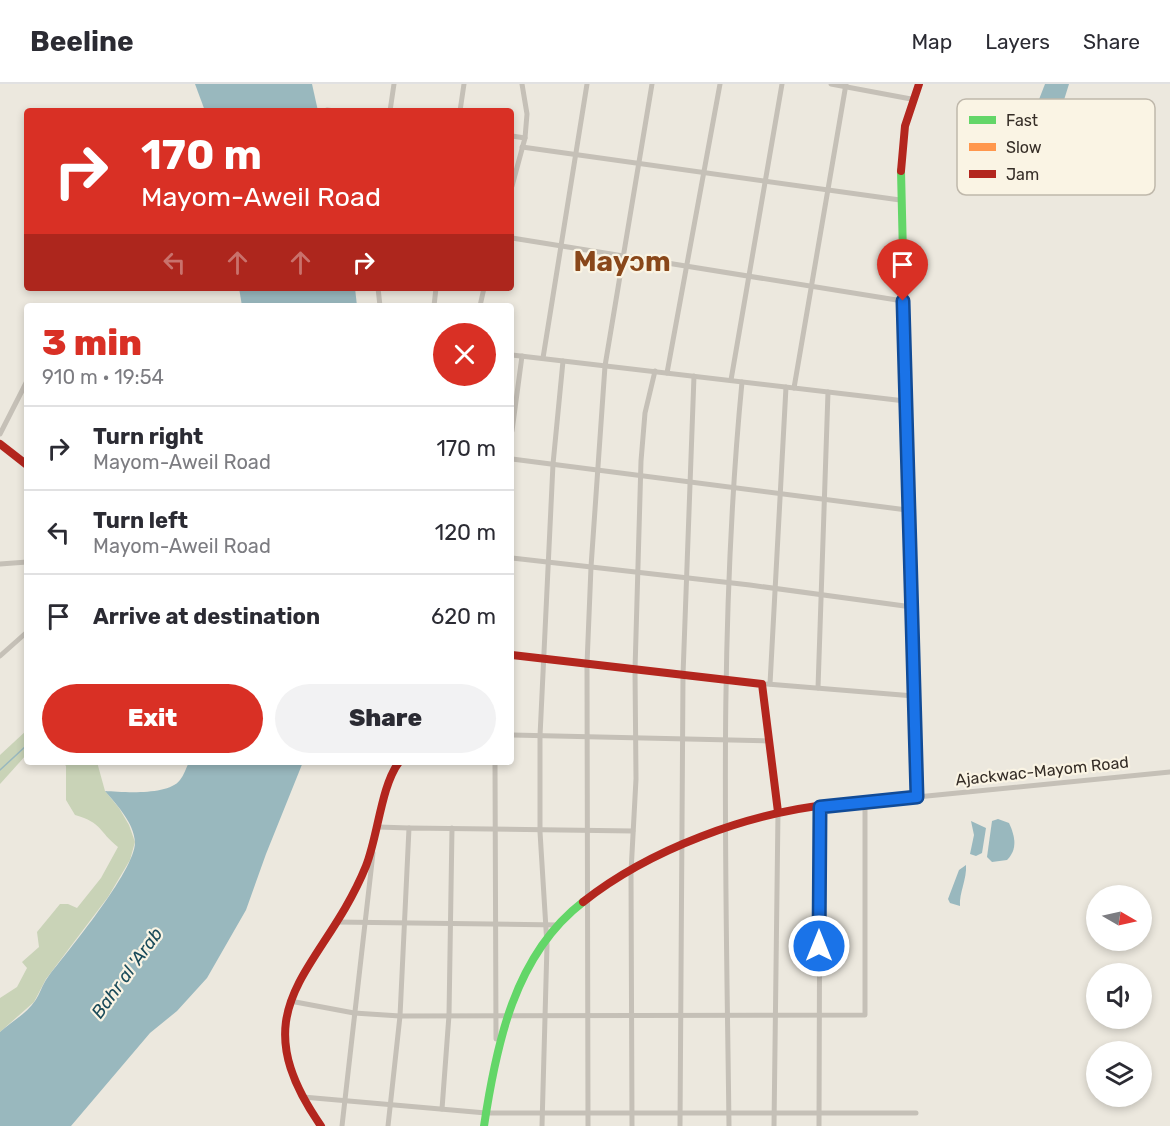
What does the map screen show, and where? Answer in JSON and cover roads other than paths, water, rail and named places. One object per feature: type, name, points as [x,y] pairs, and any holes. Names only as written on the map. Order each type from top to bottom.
[{"type":"main road","points":[[484,1126],[508,1014],[522,983],[561,925],[575,908],[588,898],[631,872],[680,849],[778,812],[917,797],[907,510],[900,200],[904,126],[911,99],[919,84]]},
{"type":"main road","points":[[0,444],[24,463]]},
{"type":"main road","points":[[514,655],[766,684],[778,812]]},
{"type":"main road","points":[[321,1126],[290,1071],[286,1052],[290,1001],[314,955],[353,894],[375,839],[390,778],[397,765]]},
{"type":"street","points":[[390,108],[394,84]]},
{"type":"street","points":[[460,108],[464,84]]},
{"type":"street","points":[[514,178],[525,138],[526,114],[522,84]]},
{"type":"street","points":[[543,358],[587,84]]},
{"type":"street","points":[[588,1126],[590,1014],[586,737],[591,567],[605,366],[652,84]]},
{"type":"street","points":[[667,373],[720,84]]},
{"type":"street","points":[[731,380],[782,84]]},
{"type":"street","points":[[831,84],[911,99]]},
{"type":"street","points":[[794,388],[846,85]]},
{"type":"street","points":[[514,136],[525,138]]},
{"type":"street","points":[[522,147],[900,200]]},
{"type":"street","points":[[514,238],[903,301]]},
{"type":"street","points":[[514,355],[905,401]]},
{"type":"street","points":[[514,416],[522,356]]},
{"type":"street","points":[[542,1126],[547,945],[540,829],[540,736],[553,464],[563,361]]},
{"type":"street","points":[[632,1126],[631,872],[636,738],[635,670],[645,413],[655,371]]},
{"type":"street","points":[[680,1126],[680,849],[683,675],[694,376]]},
{"type":"street","points":[[729,1126],[726,830],[728,582],[732,487],[742,382]]},
{"type":"street","points":[[0,434],[24,387]]},
{"type":"street","points":[[786,387],[766,684],[915,696]]},
{"type":"street","points":[[818,688],[828,392]]},
{"type":"street","points":[[514,459],[907,510]]},
{"type":"street","points":[[514,558],[728,582],[912,607]]},
{"type":"street","points":[[0,564],[24,562]]},
{"type":"street","points":[[0,656],[24,635]]},
{"type":"street","points":[[514,735],[770,741]]},
{"type":"street","points":[[495,765],[497,1058]]},
{"type":"street","name":"Ajackwac-Mayom Road","points":[[917,797],[1170,772]]},
{"type":"street","points":[[290,1001],[354,1013],[400,1016],[865,1015],[866,802]]},
{"type":"street","points":[[819,1126],[820,807]]},
{"type":"street","points":[[774,1126],[778,812]]},
{"type":"street","points":[[378,827],[633,831]]},
{"type":"street","points":[[388,1126],[400,1016],[409,828]]},
{"type":"street","points":[[442,1109],[449,1015],[452,828]]},
{"type":"street","points":[[342,1126],[375,839]]},
{"type":"street","points":[[335,922],[561,925]]},
{"type":"street","points":[[303,1097],[486,1113],[916,1113]]},
{"type":"water","points":[[195,84],[312,84],[317,108],[204,108]]},
{"type":"water","points":[[1045,84],[1069,84],[1064,99],[1039,99]]},
{"type":"water","points":[[240,291],[355,291],[357,303],[242,303]]},
{"type":"water","name":"Bahr al 'Arab","points":[[188,765],[302,765],[246,910],[207,978],[177,1011],[150,1033],[71,1126],[0,1126],[0,1032],[35,1001],[48,977],[113,890],[132,855],[135,842],[132,828],[105,791],[145,792],[166,789],[180,780]]},
{"type":"water","points":[[998,819],[1009,823],[1013,833],[1014,847],[1007,860],[992,862],[987,857],[992,821]]},
{"type":"water","points":[[971,821],[986,828],[982,853],[976,856],[970,854],[974,835]]},
{"type":"water","points":[[966,865],[960,906],[950,903],[948,899],[959,870]]},
{"type":"waterway","points":[[0,770],[24,748]]},
{"type":"district","name":"Mayɔm","points":[[622,261]]}]
